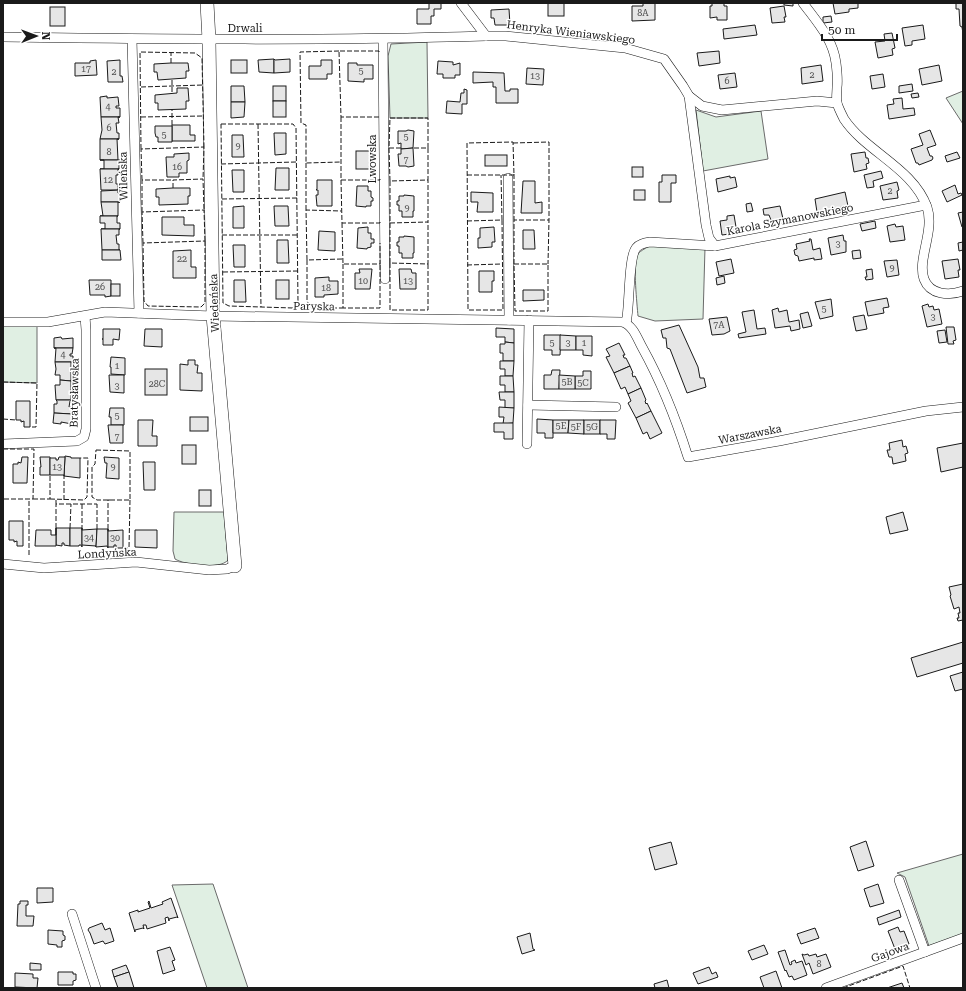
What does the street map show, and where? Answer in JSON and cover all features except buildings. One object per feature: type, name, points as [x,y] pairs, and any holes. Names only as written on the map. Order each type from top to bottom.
[{"type":"street","name":"Wiedeńska","points":[[207,3],[209,40],[213,316],[235,549],[235,566]]},
{"type":"street","points":[[461,3],[486,36]]},
{"type":"street","points":[[803,3],[827,35],[833,48],[836,63],[837,103],[844,119],[854,131],[912,181],[926,205],[929,216],[929,226],[922,267],[924,279],[930,287],[938,292],[952,294],[963,291]]},
{"type":"street","name":"Drwali","points":[[3,37],[209,40],[383,39],[486,36]]},
{"type":"street","name":"Henryka Wieniawskiego","points":[[486,36],[506,36],[625,48],[664,59],[689,96],[702,106],[722,110],[817,101],[837,103]]},
{"type":"street","name":"Wileńska","points":[[132,39],[139,313]]},
{"type":"street","name":"Lwowska","points":[[383,39],[385,279]]},
{"type":"street","name":"Karola Szymanowskiego","points":[[689,96],[706,224],[709,238],[715,246],[926,205]]},
{"type":"street","points":[[508,178],[509,320]]},
{"type":"street","points":[[626,323],[632,261],[635,249],[640,244],[650,242],[715,246]]},
{"type":"street","name":"Paryska","points":[[3,322],[48,322],[105,312],[156,315],[529,320],[626,323]]},
{"type":"street","name":"Bratysławska","points":[[3,444],[77,441],[84,437],[86,429],[85,316]]},
{"type":"street","points":[[528,444],[529,320]]},
{"type":"street","name":"Warszawska","points":[[626,323],[632,330],[661,384],[677,422],[688,457],[779,441],[926,411],[963,407]]},
{"type":"street","points":[[528,405],[616,407]]},
{"type":"street","name":"Londyńska","points":[[3,564],[44,568],[136,562],[209,570],[235,566]]},
{"type":"street","points":[[899,880],[925,952]]},
{"type":"street","points":[[72,914],[96,988]]},
{"type":"street","name":"Gajowa","points":[[826,988],[963,938]]},
{"type":"green space","points":[[427,42],[428,118],[390,118],[388,56],[391,44]]},
{"type":"green space","points":[[963,91],[963,124],[946,98]]},
{"type":"green space","points":[[696,110],[716,117],[761,111],[768,159],[703,171]]},
{"type":"green space","points":[[649,246],[705,248],[703,319],[655,321],[638,316],[635,268],[636,261],[639,253]]},
{"type":"green space","points":[[3,326],[37,326],[37,383],[3,382]]},
{"type":"green space","points":[[174,512],[224,512],[228,560],[218,565],[202,566],[175,559],[173,551]]},
{"type":"green space","points":[[963,854],[963,934],[929,946],[905,877],[897,873]]},
{"type":"green space","points":[[213,884],[248,988],[207,988],[172,885]]},
{"type":"fence","points":[[339,51],[300,52],[301,123],[306,125],[306,163],[341,162]]},
{"type":"fence","points":[[379,52],[339,51],[341,117],[379,117]]},
{"type":"fence","points":[[141,149],[140,52],[195,53],[202,58],[204,147]]},
{"type":"fence","points":[[171,52],[171,63]]},
{"type":"fence","points":[[172,80],[172,94]]},
{"type":"fence","points":[[141,87],[203,85]]},
{"type":"fence","points":[[172,110],[172,125]]},
{"type":"fence","points":[[141,117],[203,116]]},
{"type":"fence","points":[[341,117],[341,180],[380,180],[380,178]]},
{"type":"fence","points":[[401,148],[389,148],[390,118],[428,118],[428,148],[413,148]]},
{"type":"fence","points":[[221,124],[293,124],[296,128],[298,302],[293,308],[229,306],[223,303],[221,124]]},
{"type":"fence","points":[[258,124],[261,307]]},
{"type":"fence","points":[[467,175],[514,175],[513,142],[467,143],[468,308],[468,310],[503,310],[502,220]]},
{"type":"fence","points":[[513,143],[549,142],[549,220]]},
{"type":"fence","points":[[142,180],[141,149],[204,147],[203,179]]},
{"type":"fence","points":[[389,148],[390,181],[428,180],[428,148]]},
{"type":"fence","points":[[221,164],[296,162]]},
{"type":"fence","points":[[306,163],[306,210]]},
{"type":"fence","points":[[514,174],[514,220]]},
{"type":"fence","points":[[467,221],[502,220],[501,175]]},
{"type":"fence","points":[[173,188],[173,180],[203,179],[204,210]]},
{"type":"fence","points":[[142,212],[142,180],[173,180]]},
{"type":"fence","points":[[341,180],[342,223],[380,223],[380,220]]},
{"type":"fence","points":[[390,181],[390,223],[428,222],[428,180]]},
{"type":"fence","points":[[222,199],[297,198]]},
{"type":"fence","points":[[143,243],[142,212],[204,210],[205,241]]},
{"type":"fence","points":[[307,260],[306,210],[341,211]]},
{"type":"fence","points":[[514,264],[514,220],[549,220],[548,264]]},
{"type":"fence","points":[[390,223],[390,263],[428,264],[428,222]]},
{"type":"fence","points":[[342,223],[343,264],[380,264],[380,243]]},
{"type":"fence","points":[[222,235],[297,235]]},
{"type":"fence","points":[[205,241],[205,303],[201,307],[148,306],[144,301],[143,243],[205,241]]},
{"type":"fence","points":[[342,259],[307,260],[307,301],[311,308],[343,308]]},
{"type":"fence","points":[[390,263],[390,310],[428,310],[428,264]]},
{"type":"fence","points":[[343,264],[343,308],[380,308],[380,264]]},
{"type":"fence","points":[[467,265],[502,264]]},
{"type":"fence","points":[[514,264],[548,264],[548,311],[515,311],[514,264]]},
{"type":"fence","points":[[223,272],[298,271]]},
{"type":"fence","points":[[3,382],[37,383],[36,427],[30,427]]},
{"type":"fence","points":[[3,419],[16,420]]},
{"type":"fence","points":[[3,449],[34,449],[33,499],[3,499]]},
{"type":"fence","points":[[96,450],[130,451],[130,500],[97,500],[92,497],[92,467],[95,464],[96,450]]},
{"type":"fence","points":[[50,499],[84,500],[87,497],[88,458],[80,458]]},
{"type":"fence","points":[[33,499],[50,499],[50,475]]},
{"type":"fence","points":[[64,476],[64,500]]},
{"type":"fence","points":[[29,499],[29,555]]},
{"type":"fence","points":[[56,500],[56,504],[97,504]]},
{"type":"fence","points":[[108,529],[108,500],[110,500]]},
{"type":"fence","points":[[123,548],[129,548],[130,500]]},
{"type":"fence","points":[[56,504],[56,528]]},
{"type":"fence","points":[[70,528],[71,504]]},
{"type":"fence","points":[[82,504],[82,528]]},
{"type":"fence","points":[[97,504],[97,529]]},
{"type":"fence","points":[[843,988],[903,966],[910,988]]}]
